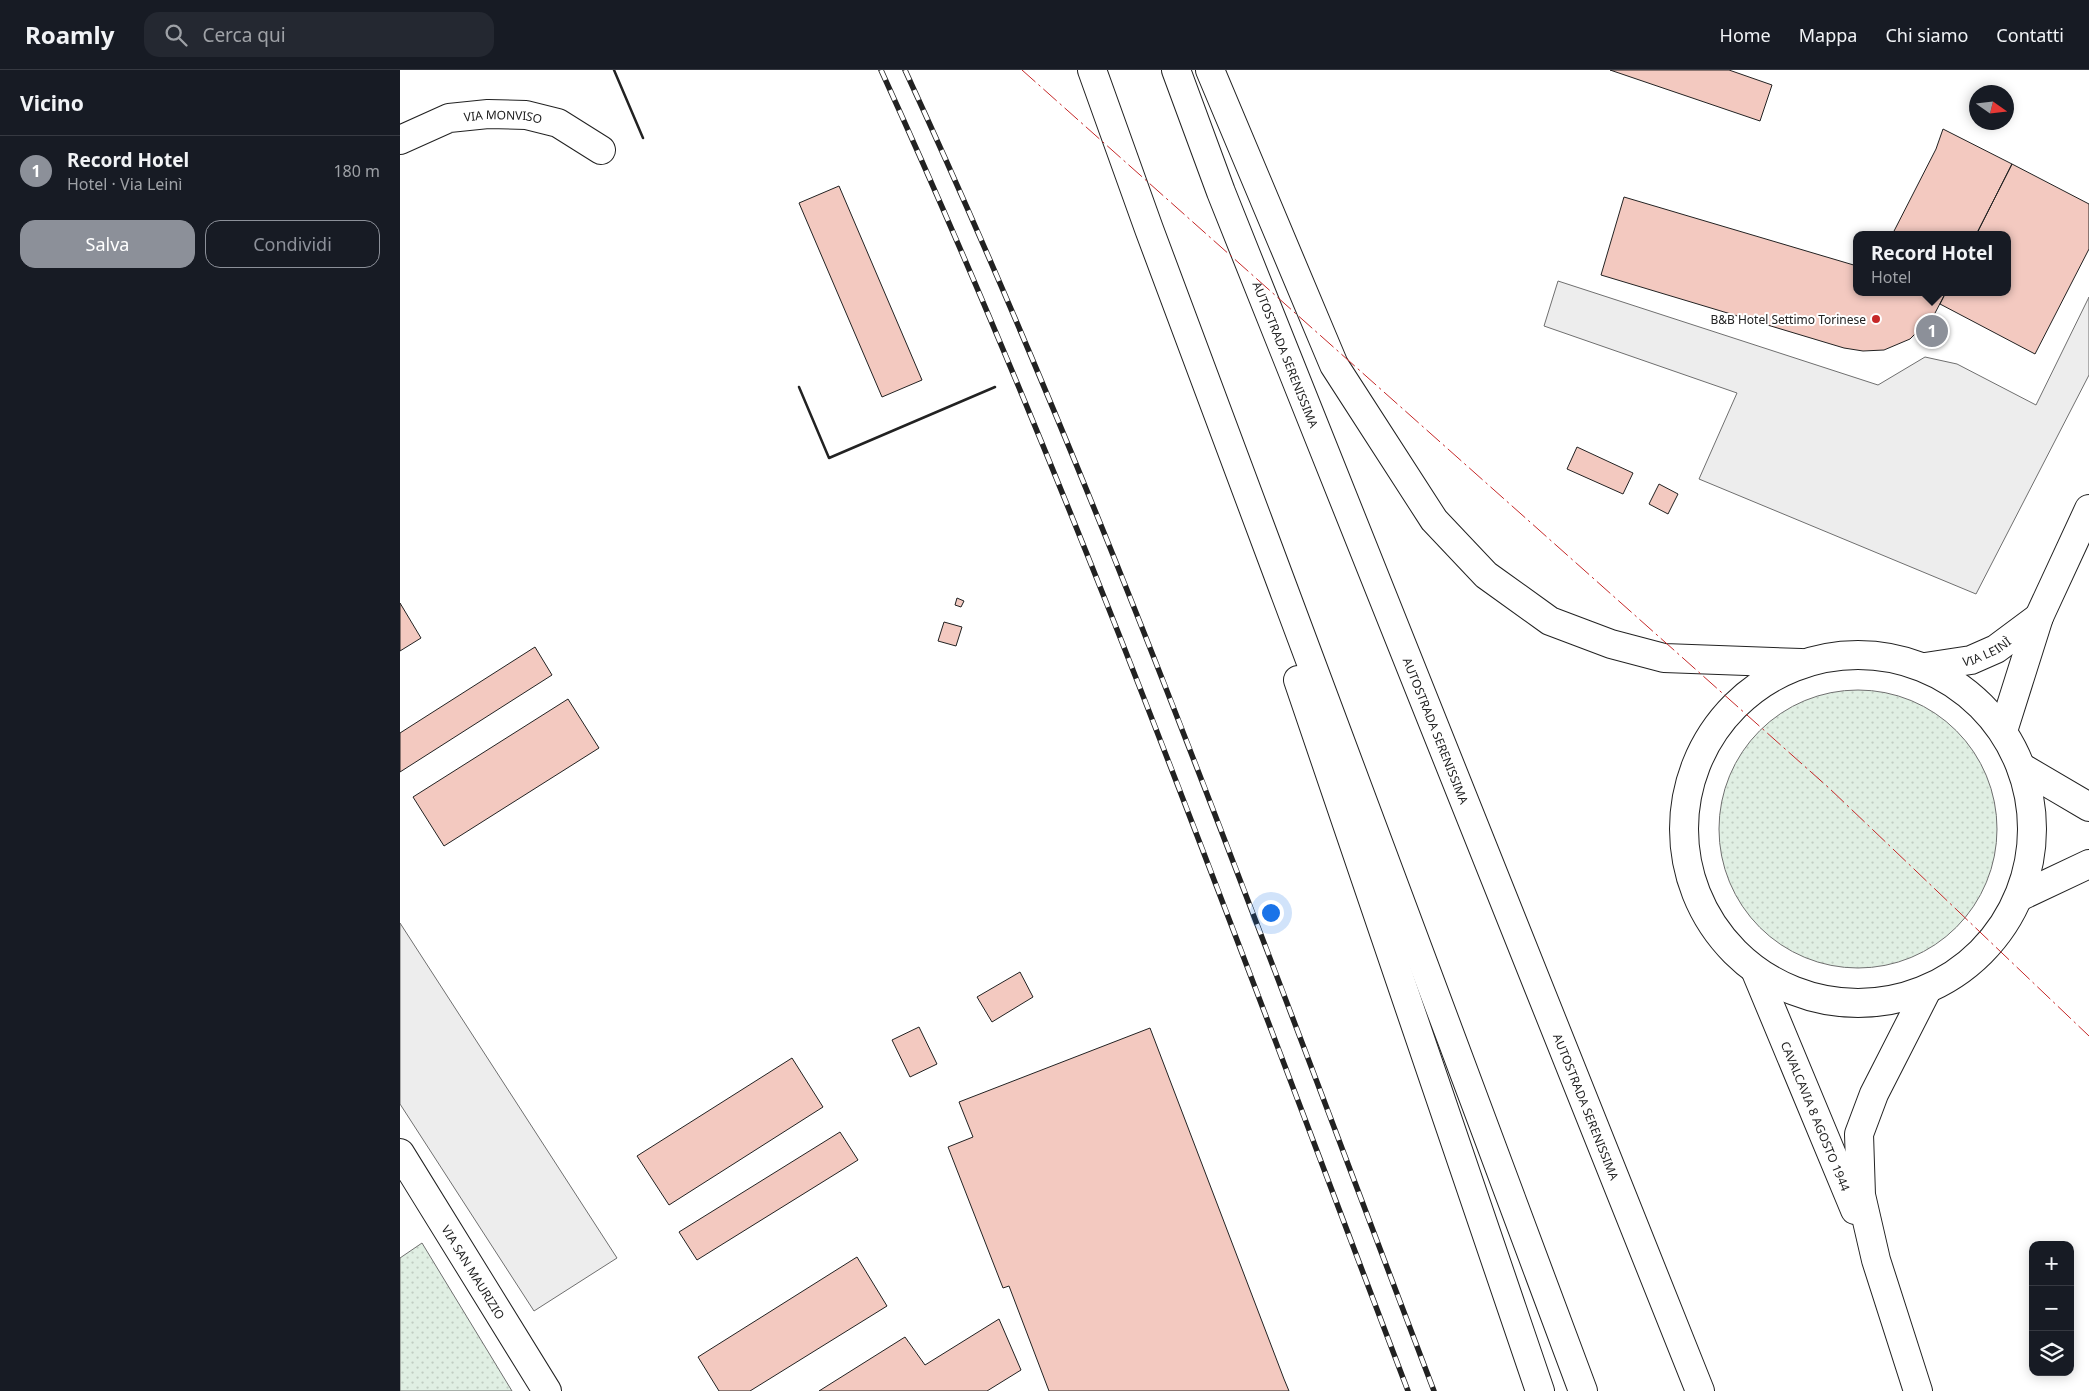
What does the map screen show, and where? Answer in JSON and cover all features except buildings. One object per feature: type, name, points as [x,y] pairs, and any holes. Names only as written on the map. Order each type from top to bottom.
[{"type":"main road","points":[[1091,70],[1540,1391]]},
{"type":"main road","points":[[1091,70],[1152,239],[1583,1391]]},
{"type":"main road","name":"AUTOSTRADA SERENISSIMA","points":[[1176,70],[1224,202],[1700,1391]]},
{"type":"main road","points":[[1210,70],[1334,365],[1434,520],[1486,575],[1550,621],[1611,644],[1664,658],[1802,663],[1843,654],[1885,656],[1925,667],[1969,693],[2003,731],[2021,767],[2031,810],[2031,854],[2019,897],[1996,936],[1965,967],[1927,990],[1869,1004],[1810,997],[1756,972],[1718,933],[1692,885],[1683,831],[1691,777],[1715,728],[1753,689],[1802,663]]},
{"type":"main road","name":"VIA MONVISO","points":[[400,140],[449,118],[488,114],[526,115],[558,123],[601,150]]},
{"type":"main road","name":"VIA LEINÌ","points":[[2003,731],[2039,617],[2089,509]]},
{"type":"main road","name":"VIA LEINÌ","points":[[1925,667],[1971,660],[1996,649],[2039,617]]},
{"type":"main road","points":[[2021,767],[2089,807]]},
{"type":"main road","points":[[2019,897],[2089,864]]},
{"type":"main road","name":"CAVALCAVIA 8 AGOSTO 1944","points":[[1756,972],[1876,1260]]},
{"type":"main road","name":"CAVALCAVIA 8 AGOSTO 1944","points":[[1918,1391],[1876,1260],[1861,1196],[1859,1134],[1877,1086],[1927,990]]},
{"type":"main road","name":"VIA SAN MAURIZIO","points":[[400,1153],[547,1391]]},
{"type":"green space","points":[[1858,690],[1885,693],[1911,701],[1935,714],[1956,731],[1973,752],[1986,776],[1994,802],[1997,829],[1994,856],[1986,882],[1973,906],[1956,927],[1935,944],[1911,957],[1885,965],[1858,968],[1831,965],[1805,957],[1781,944],[1760,927],[1743,906],[1730,882],[1722,856],[1719,829],[1722,802],[1730,776],[1743,752],[1760,731],[1781,714],[1805,701],[1831,693]]},
{"type":"green space","points":[[422,1243],[512,1391],[400,1391],[400,1258]]},
{"type":"shaded area","points":[[1558,281],[1878,385],[1925,357],[1957,364],[2036,405],[2089,297],[2089,375],[1976,594],[1699,479],[1737,393],[1544,326]]},
{"type":"shaded area","points":[[400,923],[617,1258],[534,1311],[400,1104]]},
{"type":"railway","points":[[881,70],[1023,396],[1090,561],[1219,892],[1408,1391]]},
{"type":"railway","points":[[905,70],[978,232],[1048,396],[1115,561],[1245,892],[1434,1391]]},
{"type":"wall","points":[[614,70],[643,138]]},
{"type":"wall","points":[[799,387],[829,458],[995,387]]},
{"type":"power","points":[[1022,70],[1829,788],[2089,1036]]},
{"type":"place","name":"B&B Hotel Settimo Torinese","points":[[1876,319]]},
{"type":"place","name":"Record Hotel","points":[[1932,331]]}]
